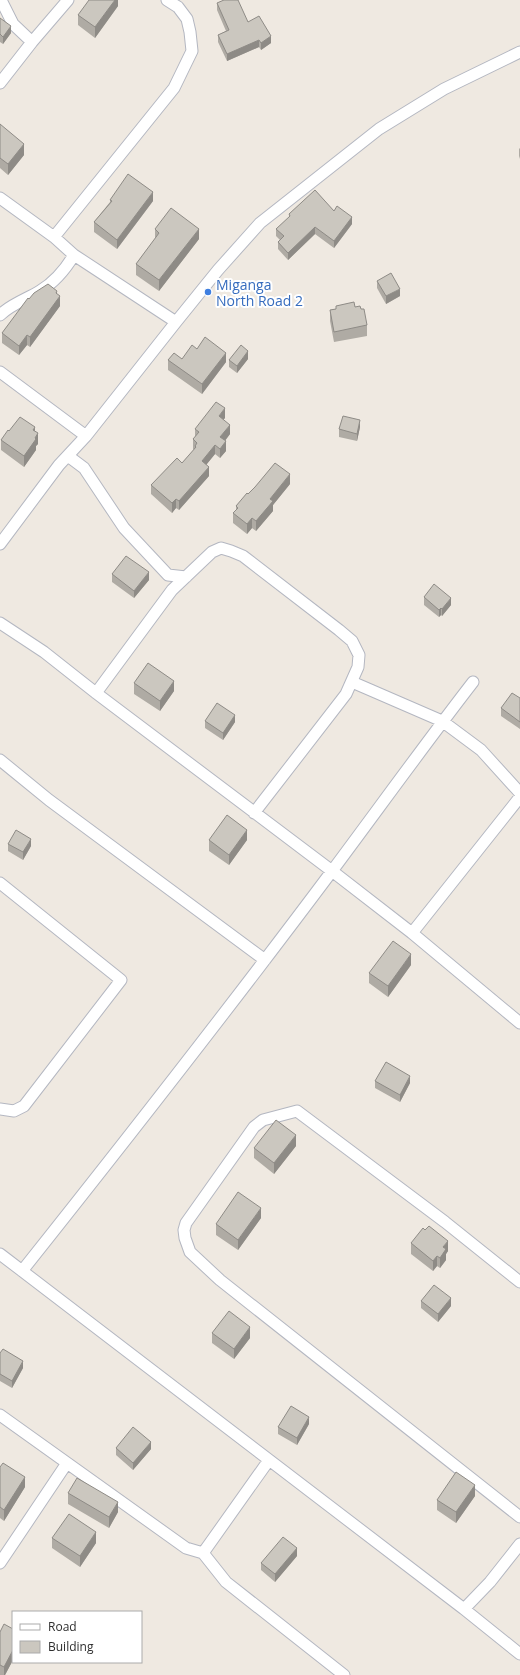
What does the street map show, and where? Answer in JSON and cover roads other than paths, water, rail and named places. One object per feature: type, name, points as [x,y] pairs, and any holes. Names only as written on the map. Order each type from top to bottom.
[{"type":"street","points":[[1,0],[13,24],[32,42]]},
{"type":"street","points":[[0,83],[32,42],[68,0]]},
{"type":"street","points":[[54,237],[174,88],[192,52],[187,19],[178,7],[167,0]]},
{"type":"street","points":[[0,544],[68,456],[86,436],[218,270],[260,223],[379,129],[444,89],[520,52]]},
{"type":"street","points":[[0,198],[54,237],[74,255],[176,322]]},
{"type":"street","points":[[0,315],[54,281],[61,275],[74,255]]},
{"type":"street","points":[[0,372],[86,436]]},
{"type":"street","points":[[68,456],[84,468],[124,528],[168,575],[186,577]]},
{"type":"street","points":[[96,693],[172,590],[212,552],[220,548],[231,550],[243,556],[352,641],[359,656],[358,667],[346,694],[254,813]]},
{"type":"street","points":[[0,623],[44,652],[332,871],[412,933],[520,1023]]},
{"type":"street","points":[[352,682],[442,721],[480,750],[520,793]]},
{"type":"street","points":[[22,1271],[162,1095],[332,871],[442,721],[473,682]]},
{"type":"street","points":[[0,760],[49,800],[265,960]]},
{"type":"street","points":[[412,933],[520,797]]},
{"type":"street","points":[[0,883],[121,980],[24,1106],[14,1112],[0,1109]]},
{"type":"street","points":[[520,1282],[445,1222],[297,1111],[263,1120],[254,1127],[226,1169],[191,1216],[184,1230],[186,1244],[190,1252],[199,1261],[520,1517]]},
{"type":"street","points":[[0,1254],[464,1609],[520,1654]]},
{"type":"street","points":[[0,1415],[186,1548],[203,1553],[226,1582],[344,1675]]},
{"type":"street","points":[[203,1553],[269,1460]]},
{"type":"street","points":[[0,1563],[67,1463]]},
{"type":"street","points":[[464,1609],[490,1582],[520,1544]]},
{"type":"place","name":"Miganga North Road 2","points":[[208,292]]}]
